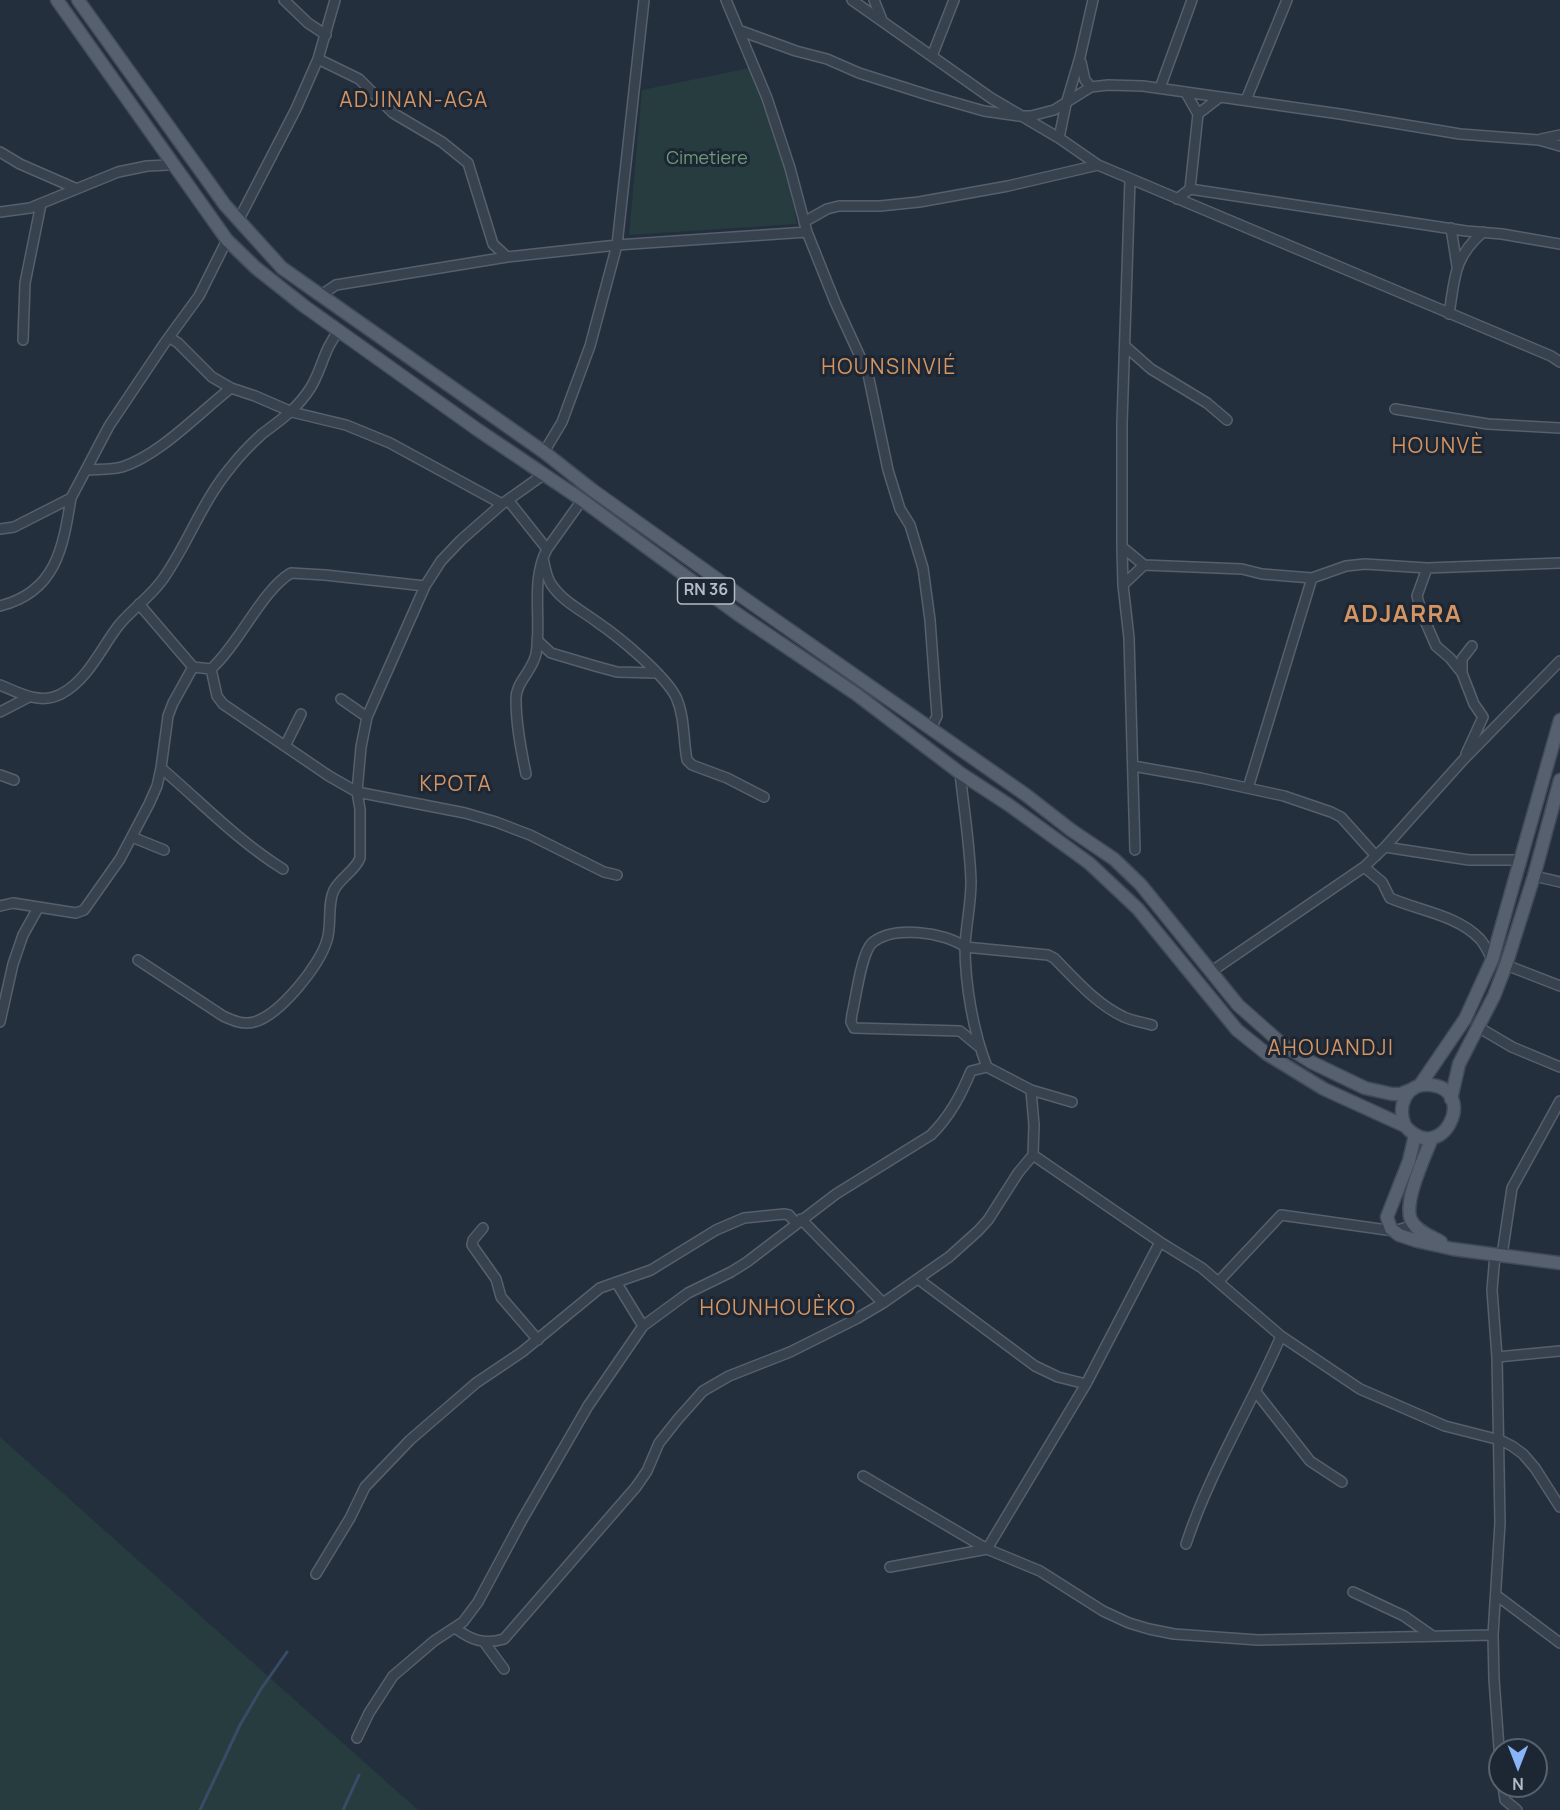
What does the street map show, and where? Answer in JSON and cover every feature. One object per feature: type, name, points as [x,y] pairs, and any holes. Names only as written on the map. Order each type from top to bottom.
[{"type":"main road","name":"RN 36","points":[[57,0],[227,240],[256,268],[339,331],[582,500],[736,613],[856,694],[960,773],[1089,863],[1138,909],[1237,1030],[1266,1054],[1324,1089],[1405,1126]]},
{"type":"main road","name":"RN 36","points":[[78,0],[238,221],[282,268],[1114,859],[1153,898],[1238,1005],[1261,1028],[1282,1044],[1342,1078],[1376,1092],[1400,1094],[1417,1087]]},
{"type":"main road","points":[[1417,1087],[1429,1084],[1446,1091],[1455,1111],[1452,1123],[1443,1133],[1432,1138],[1415,1135],[1405,1126],[1401,1116],[1401,1105],[1406,1095],[1417,1087],[1465,1019],[1492,960],[1560,720]]},
{"type":"main road","points":[[1451,1099],[1459,1064],[1494,996],[1506,965],[1534,876],[1560,780]]},
{"type":"main road","points":[[1415,1135],[1409,1161],[1387,1217],[1391,1229],[1399,1235],[1417,1241],[1453,1249],[1560,1263]]},
{"type":"main road","points":[[1432,1138],[1410,1200],[1409,1212],[1417,1229],[1453,1249]]},
{"type":"street","points":[[284,0],[308,23],[326,35]]},
{"type":"street","points":[[238,221],[277,147],[318,59],[335,0]]},
{"type":"street","points":[[544,453],[562,422],[590,346],[617,245],[644,0]]},
{"type":"street","points":[[726,0],[741,31],[767,98],[806,227],[835,302],[868,374],[888,470],[900,510],[910,525],[923,568],[930,620],[937,716],[931,728]]},
{"type":"street","points":[[852,0],[1019,116],[1059,138],[1098,165],[1560,362]]},
{"type":"street","points":[[874,0],[882,20]]},
{"type":"street","points":[[932,56],[954,0]]},
{"type":"street","points":[[1059,138],[1093,0]]},
{"type":"street","points":[[1160,88],[1192,0]]},
{"type":"street","points":[[1246,100],[1287,0]]},
{"type":"street","points":[[741,31],[796,51],[827,59],[858,73],[928,95],[984,111],[1019,116],[1042,114],[1066,104],[1091,87],[1126,85],[1246,100],[1460,134],[1539,140],[1560,146]]},
{"type":"street","points":[[1080,57],[1083,74],[1091,87]]},
{"type":"street","points":[[318,59],[359,79],[393,113],[442,142],[468,163],[493,244],[507,257]]},
{"type":"street","points":[[1186,93],[1198,114],[1190,189]]},
{"type":"street","points":[[1198,114],[1220,97]]},
{"type":"street","points":[[1539,140],[1560,135]]},
{"type":"street","points":[[0,152],[20,164],[75,188]]},
{"type":"street","points":[[0,212],[30,208],[118,172],[174,163]]},
{"type":"street","points":[[321,295],[336,285],[507,257],[806,227],[827,209],[839,206],[880,206],[919,202],[1008,186],[1098,165]]},
{"type":"street","points":[[1130,179],[1122,423],[1122,547],[1123,585],[1128,620],[1135,850]]},
{"type":"street","points":[[1177,199],[1190,189],[1560,244]]},
{"type":"street","points":[[23,340],[25,282],[41,204]]},
{"type":"street","points":[[1449,314],[1457,266],[1451,228]]},
{"type":"street","points":[[1457,266],[1474,240],[1483,232]]},
{"type":"street","points":[[0,606],[32,592],[46,580],[61,548],[71,498],[109,426],[199,296],[227,240]]},
{"type":"street","points":[[0,685],[29,697],[41,699],[59,695],[75,684],[99,655],[120,624],[165,578],[202,510],[229,469],[250,445],[292,412],[311,387],[323,357],[339,331]]},
{"type":"street","points":[[169,337],[212,377],[231,388],[292,412],[346,425],[390,443],[505,502],[545,554],[546,574],[557,592],[623,641],[670,689],[681,710],[687,760],[692,765],[727,778],[764,797]]},
{"type":"street","points":[[1125,346],[1151,369],[1197,397],[1227,420]]},
{"type":"street","points":[[86,470],[122,467],[134,462],[160,446],[231,388]]},
{"type":"street","points":[[1395,410],[1488,424],[1560,428]]},
{"type":"street","points":[[138,960],[223,1016],[239,1023],[256,1022],[296,991],[328,940],[333,892],[360,858],[360,809],[357,792],[361,747],[367,717],[425,586],[441,561],[461,540],[505,502],[543,475]]},
{"type":"street","points":[[0,529],[14,527],[71,498]]},
{"type":"street","points":[[526,774],[516,700],[518,686],[533,663],[537,640],[537,605],[545,554],[582,500]]},
{"type":"street","points":[[1122,547],[1144,565],[1242,568],[1262,574],[1312,578],[1346,566],[1365,564],[1427,567],[1560,563]]},
{"type":"street","points":[[1123,585],[1144,565]]},
{"type":"street","points":[[1427,567],[1417,596],[1422,614],[1436,646],[1462,673],[1474,704],[1483,717],[1464,759]]},
{"type":"street","points":[[139,604],[193,667],[211,669],[223,658],[273,589],[291,573],[425,586]]},
{"type":"street","points":[[1248,788],[1312,578]]},
{"type":"street","points":[[537,640],[551,653],[595,666],[617,672],[656,673]]},
{"type":"street","points":[[1462,673],[1462,659],[1472,646]]},
{"type":"street","points":[[1212,971],[1364,867],[1385,848],[1464,759],[1560,661]]},
{"type":"street","points":[[0,906],[13,903],[76,913],[84,910],[120,859],[157,786],[168,716],[193,667]]},
{"type":"street","points":[[211,669],[217,696],[223,704],[271,738],[357,792],[465,813],[496,822],[530,835],[604,872],[617,875]]},
{"type":"street","points":[[0,712],[29,697]]},
{"type":"street","points":[[341,699],[367,717]]},
{"type":"street","points":[[285,746],[301,714]]},
{"type":"street","points":[[1133,766],[1284,796],[1337,814],[1376,856]]},
{"type":"street","points":[[161,768],[201,801],[259,855],[283,869]]},
{"type":"street","points":[[960,773],[970,857],[970,910],[965,947],[978,1046],[987,1067],[1031,1090],[1071,1102]]},
{"type":"street","points":[[0,775],[14,780]]},
{"type":"street","points":[[132,837],[164,850]]},
{"type":"street","points":[[1385,848],[1469,860],[1521,860]]},
{"type":"street","points":[[1364,867],[1382,882],[1390,898],[1454,921],[1469,930],[1482,941],[1492,960]]},
{"type":"street","points":[[1534,876],[1560,882]]},
{"type":"street","points":[[0,1022],[13,964],[23,934],[38,908]]},
{"type":"street","points":[[978,1046],[960,1030],[854,1028],[851,1022],[864,959],[873,943],[893,935],[920,932],[955,940],[965,947],[1048,955],[1054,958],[1083,989],[1117,1013],[1125,1018],[1152,1025]]},
{"type":"street","points":[[1506,965],[1560,986]]},
{"type":"street","points":[[1478,1027],[1512,1047],[1560,1067]]},
{"type":"street","points":[[357,1738],[369,1713],[393,1676],[469,1615],[588,1406],[643,1326],[688,1293],[747,1262],[799,1221],[898,1154],[931,1135],[943,1124],[954,1107],[971,1071],[987,1067]]},
{"type":"street","points":[[455,1628],[476,1641],[484,1642],[504,1638],[610,1519],[641,1480],[666,1433],[703,1391],[729,1376],[805,1346],[883,1303],[949,1257],[978,1231],[1033,1155],[1034,1125],[1031,1090]]},
{"type":"street","points":[[1497,1738],[1494,1706],[1493,1635],[1500,1523],[1500,1440],[1492,1299],[1498,1255],[1512,1188],[1560,1101]]},
{"type":"street","points":[[1033,1155],[1202,1268],[1281,1336],[1360,1389],[1445,1426],[1500,1440],[1512,1446],[1523,1454],[1535,1468],[1560,1507]]},
{"type":"street","points":[[316,1574],[350,1518],[365,1487],[410,1440],[466,1391],[538,1340],[593,1293],[608,1284],[633,1278],[651,1270],[716,1230],[744,1218],[789,1215],[799,1221],[883,1303]]},
{"type":"street","points":[[1219,1281],[1281,1215],[1394,1231],[1414,1225]]},
{"type":"street","points":[[483,1228],[473,1240],[472,1245],[496,1279],[501,1297],[538,1340]]},
{"type":"street","points":[[890,1567],[987,1549],[1086,1384],[1160,1242]]},
{"type":"street","points":[[918,1279],[1035,1366],[1058,1377],[1086,1384]]},
{"type":"street","points":[[616,1282],[643,1326]]},
{"type":"street","points":[[1186,1544],[1209,1482],[1256,1392],[1281,1336]]},
{"type":"street","points":[[1497,1357],[1560,1351]]},
{"type":"street","points":[[1256,1392],[1310,1461],[1342,1482]]},
{"type":"street","points":[[863,1476],[987,1549],[1040,1571],[1103,1611],[1149,1629],[1174,1634],[1258,1640],[1493,1635]]},
{"type":"street","points":[[1353,1592],[1404,1616],[1431,1635]]},
{"type":"street","points":[[1496,1595],[1560,1643]]},
{"type":"street","points":[[484,1642],[504,1669]]},
{"type":"street","points":[[1505,1798],[1517,1810]]},
{"type":"green space","name":"Cimetiere","points":[[750,68],[783,156],[797,224],[629,235],[642,90]]},
{"type":"green space","points":[[0,1437],[418,1810],[0,1810]]},
{"type":"waterway","points":[[200,1810],[240,1725],[261,1689],[287,1652]]},
{"type":"waterway","points":[[343,1810],[359,1775]]},
{"type":"district","name":"ADJINAN-AGA","points":[[414,101]]},
{"type":"district","name":"HOUNSINVIÉ","points":[[889,368]]},
{"type":"district","name":"HOUNVÈ","points":[[1438,447]]},
{"type":"district","name":"ADJARRA","points":[[1403,615]]},
{"type":"district","name":"KPOTA","points":[[456,785]]},
{"type":"district","name":"AHOUANDJI","points":[[1331,1049]]},
{"type":"district","name":"HOUNHOUÈKO","points":[[778,1309]]}]
